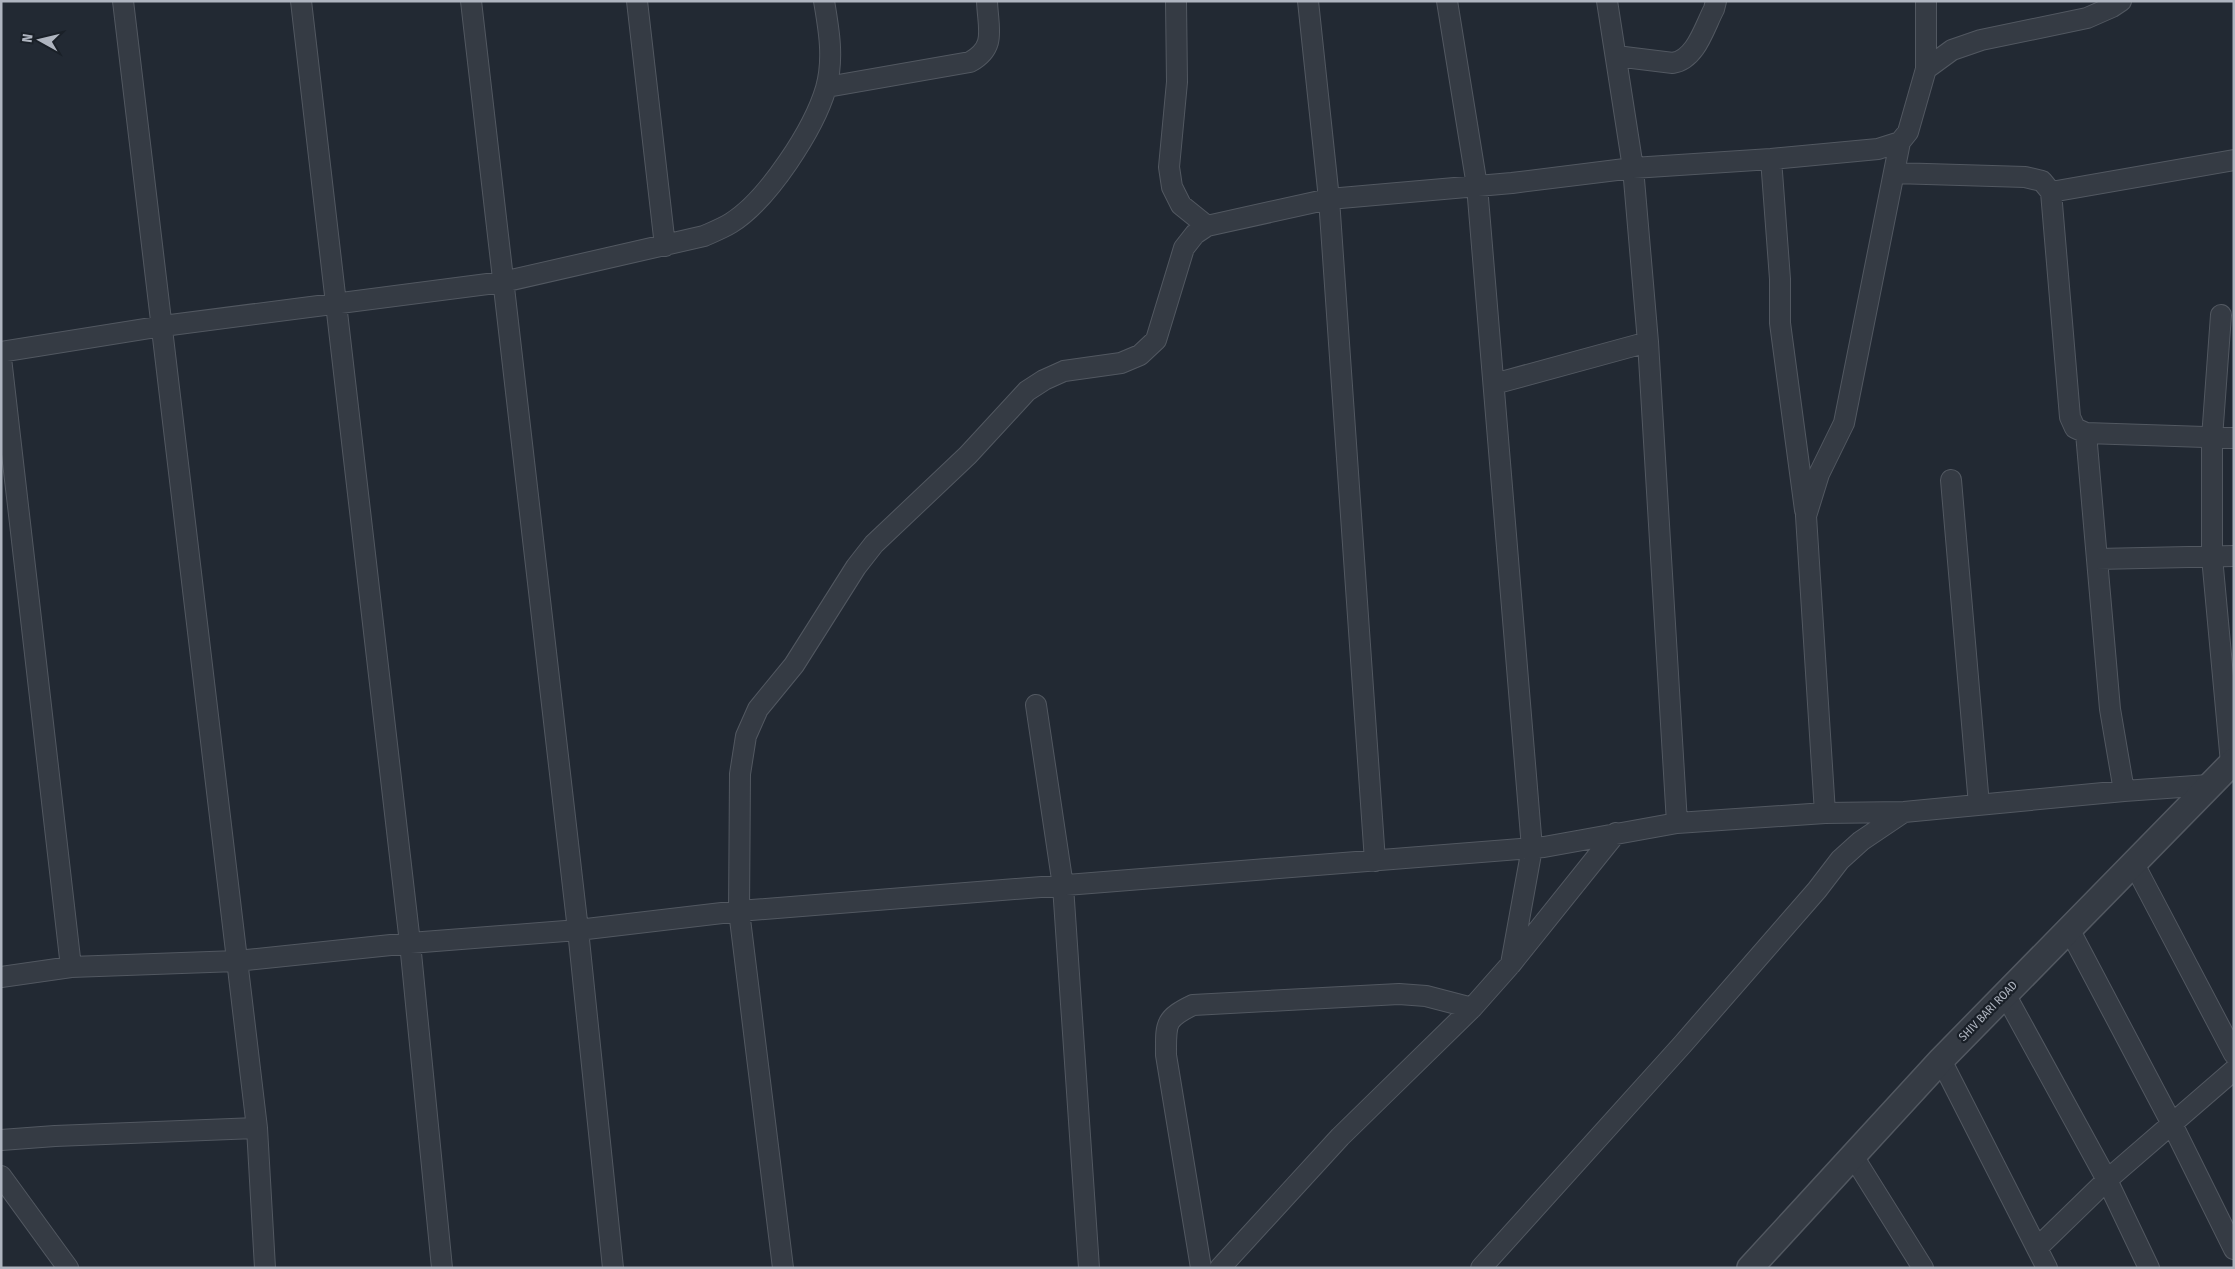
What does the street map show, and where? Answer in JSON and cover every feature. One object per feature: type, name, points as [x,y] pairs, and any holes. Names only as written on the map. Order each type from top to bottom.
[{"type":"street","points":[[124,1],[257,1128],[265,1268]]},
{"type":"street","points":[[301,1],[410,943],[442,1268]]},
{"type":"street","points":[[472,1],[578,930],[613,1268]]},
{"type":"street","points":[[637,1],[665,246]]},
{"type":"street","points":[[1,352],[163,326],[503,282],[704,236],[732,223],[752,207],[767,191],[812,124],[826,87],[831,46],[824,1]]},
{"type":"street","points":[[826,87],[970,62],[983,54],[989,44],[987,1]]},
{"type":"street","points":[[1176,1],[1177,82],[1169,168],[1172,187],[1181,205],[1207,226]]},
{"type":"street","points":[[1308,1],[1329,199],[1375,861]]},
{"type":"street","points":[[1447,1],[1477,186],[1532,848],[1511,964]]},
{"type":"street","points":[[1607,1],[1633,168],[1648,342],[1677,823]]},
{"type":"street","points":[[1616,56],[1673,63],[1682,62],[1691,54],[1714,9],[1716,1]]},
{"type":"street","points":[[1806,516],[1819,474],[1844,423],[1900,142],[1908,132],[1913,119],[1926,69],[1926,1]]},
{"type":"street","points":[[1926,69],[1946,54],[1966,45],[1981,40],[2087,18],[2112,7],[2120,1]]},
{"type":"street","points":[[783,1268],[738,911],[740,774],[746,736],[758,709],[794,665],[856,567],[874,544],[968,456],[1027,392],[1044,380],[1064,371],[1121,363],[1140,355],[1156,340],[1184,248],[1195,234],[1207,226],[1329,199],[1477,186],[1633,168],[1856,152],[1900,142]]},
{"type":"street","points":[[1771,159],[1780,279],[1780,323],[1806,516],[1825,813]]},
{"type":"street","points":[[2051,192],[2234,160]]},
{"type":"street","points":[[1894,173],[2025,176],[2042,181],[2051,192],[2070,417],[2075,428],[2086,433],[2234,438]]},
{"type":"street","points":[[2221,315],[2212,438],[2212,557],[2232,762]]},
{"type":"street","points":[[1494,384],[1648,342]]},
{"type":"street","points":[[1,358],[71,967]]},
{"type":"street","points":[[2086,433],[2110,709],[2124,791]]},
{"type":"street","points":[[1951,480],[1979,805]]},
{"type":"street","points":[[2097,559],[2234,556]]},
{"type":"street","points":[[1036,705],[1063,886],[1088,1268]]},
{"type":"street","name":"SHIV BARI ROAD","points":[[1750,1268],[1941,1060],[2232,762]]},
{"type":"street","points":[[1,978],[71,967],[238,961],[410,943],[578,930],[738,911],[1532,848],[1677,823],[1825,813],[1904,812],[2124,791],[2209,785]]},
{"type":"street","points":[[1481,1268],[1682,1045],[1840,860],[1861,840],[1904,812]]},
{"type":"street","points":[[1220,1268],[1340,1137],[1472,1008],[1511,964],[1616,833]]},
{"type":"street","points":[[2134,864],[2234,1054]]},
{"type":"street","points":[[2069,929],[2172,1124],[2234,1249]]},
{"type":"street","points":[[1201,1268],[1166,1055],[1166,1027],[1175,1013],[1193,1004],[1399,994],[1426,996],[1472,1008]]},
{"type":"street","points":[[2005,994],[2107,1180],[2149,1268]]},
{"type":"street","points":[[1941,1060],[2047,1268]]},
{"type":"street","points":[[2037,1248],[2107,1180],[2234,1070]]},
{"type":"street","points":[[1,1140],[257,1128]]},
{"type":"street","points":[[1853,1156],[1923,1268]]},
{"type":"street","points":[[1,1176],[68,1268]]}]
